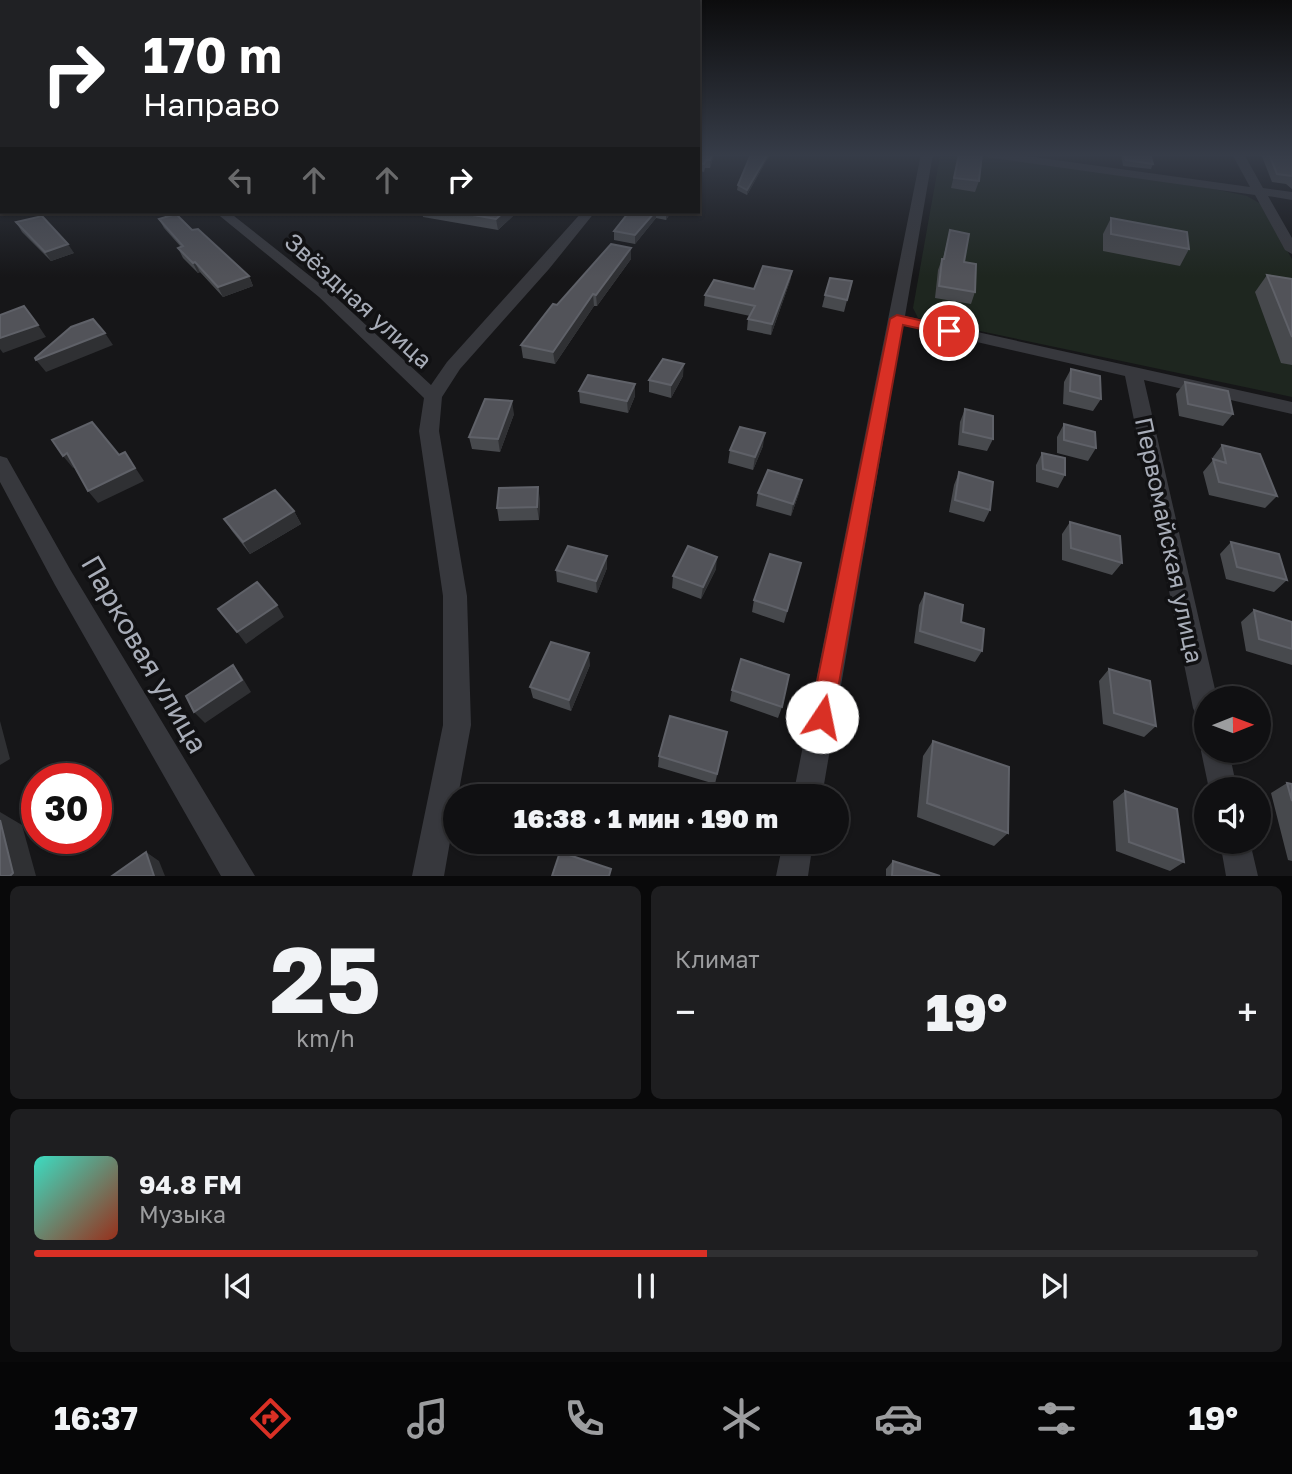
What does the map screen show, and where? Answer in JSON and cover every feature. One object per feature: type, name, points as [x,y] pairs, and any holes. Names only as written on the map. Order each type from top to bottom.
[{"type":"street","points":[[809,784],[920,195]]},
{"type":"street","points":[[1261,195],[1292,250]]},
{"type":"street","name":"Звёздная улица","points":[[224,214],[324,294],[433,397]]},
{"type":"street","points":[[428,876],[457,725],[455,596],[429,431],[433,397],[453,366],[544,266],[580,214]]},
{"type":"street","points":[[897,319],[1292,408]]},
{"type":"street","name":"Первомайская улица","points":[[1133,372],[1201,686]]},
{"type":"street","name":"Парковая улица","points":[[0,463],[64,579],[239,876]]},
{"type":"street","points":[[792,876],[796,854]]},
{"type":"street","points":[[1237,854],[1242,876]]},
{"type":"shaded area","points":[[933,195],[1247,196],[1261,204],[1292,259],[1292,397],[918,318],[913,308]]},
{"type":"building","points":[[176,214],[192,230],[198,229],[249,276],[218,287],[178,248],[183,246],[159,219]]},
{"type":"building","points":[[467,214],[502,214],[496,219]]},
{"type":"building","points":[[627,214],[653,214],[635,235],[614,231]]},
{"type":"building","points":[[42,216],[68,244],[45,252],[16,222]]},
{"type":"building","points":[[1111,218],[1187,232],[1189,249],[1111,234]]},
{"type":"building","points":[[950,230],[969,234],[964,262],[976,264],[975,292],[939,286],[942,259]]},
{"type":"building","points":[[611,244],[631,248],[596,295],[593,294],[553,352],[521,345],[553,304],[557,305]]},
{"type":"building","points":[[763,266],[792,271],[772,324],[748,319],[755,306],[705,295],[714,280],[754,289]]},
{"type":"building","points":[[1267,275],[1292,279],[1292,337]]},
{"type":"building","points":[[830,278],[852,281],[847,300],[825,295]]},
{"type":"building","points":[[24,306],[38,325],[0,338],[0,315]]},
{"type":"building","points":[[93,319],[105,333],[36,360],[35,358],[71,327]]},
{"type":"building","points":[[663,359],[684,364],[671,385],[649,380]]},
{"type":"building","points":[[1071,369],[1100,376],[1101,399],[1070,391]]},
{"type":"building","points":[[588,375],[635,384],[627,401],[579,391]]},
{"type":"building","points":[[1185,382],[1228,391],[1233,414],[1188,404]]},
{"type":"building","points":[[485,399],[512,401],[498,439],[469,437]]},
{"type":"building","points":[[965,409],[993,416],[993,439],[963,432]]},
{"type":"building","points":[[92,422],[119,455],[125,452],[135,468],[88,491],[67,453],[63,456],[52,440]]},
{"type":"building","points":[[1064,424],[1095,432],[1096,448],[1064,440]]},
{"type":"building","points":[[740,427],[765,433],[755,457],[730,450]]},
{"type":"building","points":[[1222,445],[1260,454],[1277,496],[1219,482],[1213,459],[1226,463]]},
{"type":"building","points":[[1042,453],[1065,458],[1065,475],[1043,469]]},
{"type":"building","points":[[768,470],[802,480],[793,504],[758,493]]},
{"type":"building","points":[[959,472],[993,482],[990,510],[955,500]]},
{"type":"building","points":[[538,487],[537,507],[497,508],[499,488]]},
{"type":"building","points":[[275,490],[294,511],[243,542],[224,519]]},
{"type":"building","points":[[1070,522],[1120,536],[1122,563],[1071,548]]},
{"type":"building","points":[[1231,542],[1279,554],[1287,580],[1237,567]]},
{"type":"building","points":[[568,546],[607,556],[596,581],[556,570]]},
{"type":"building","points":[[688,546],[717,557],[703,587],[673,576]]},
{"type":"building","points":[[770,554],[801,563],[787,611],[754,600]]},
{"type":"building","points":[[257,582],[277,605],[237,632],[218,609]]},
{"type":"building","points":[[925,593],[963,605],[961,622],[984,629],[982,651],[920,631]]},
{"type":"building","points":[[1254,610],[1292,622],[1292,649],[1259,639]]},
{"type":"building","points":[[551,642],[589,653],[569,700],[530,687]]},
{"type":"building","points":[[741,659],[789,675],[782,707],[732,690]]},
{"type":"building","points":[[233,665],[242,680],[194,712],[186,696]]},
{"type":"building","points":[[1109,669],[1150,681],[1156,726],[1114,713]]},
{"type":"building","points":[[670,716],[727,732],[717,774],[659,756]]},
{"type":"building","points":[[933,741],[1009,767],[1008,833],[927,803]]},
{"type":"building","points":[[1287,783],[1292,784],[1292,801]]},
{"type":"building","points":[[1125,791],[1177,809],[1184,862],[1129,842]]},
{"type":"building","points":[[0,820],[13,873],[10,876],[0,876]]},
{"type":"building","points":[[146,852],[154,876],[112,876]]},
{"type":"building","points":[[559,854],[611,869],[609,876],[552,876]]},
{"type":"building","points":[[893,861],[940,876],[892,876]]},
{"type":"route","points":[[822,717],[897,319],[949,331]]}]
